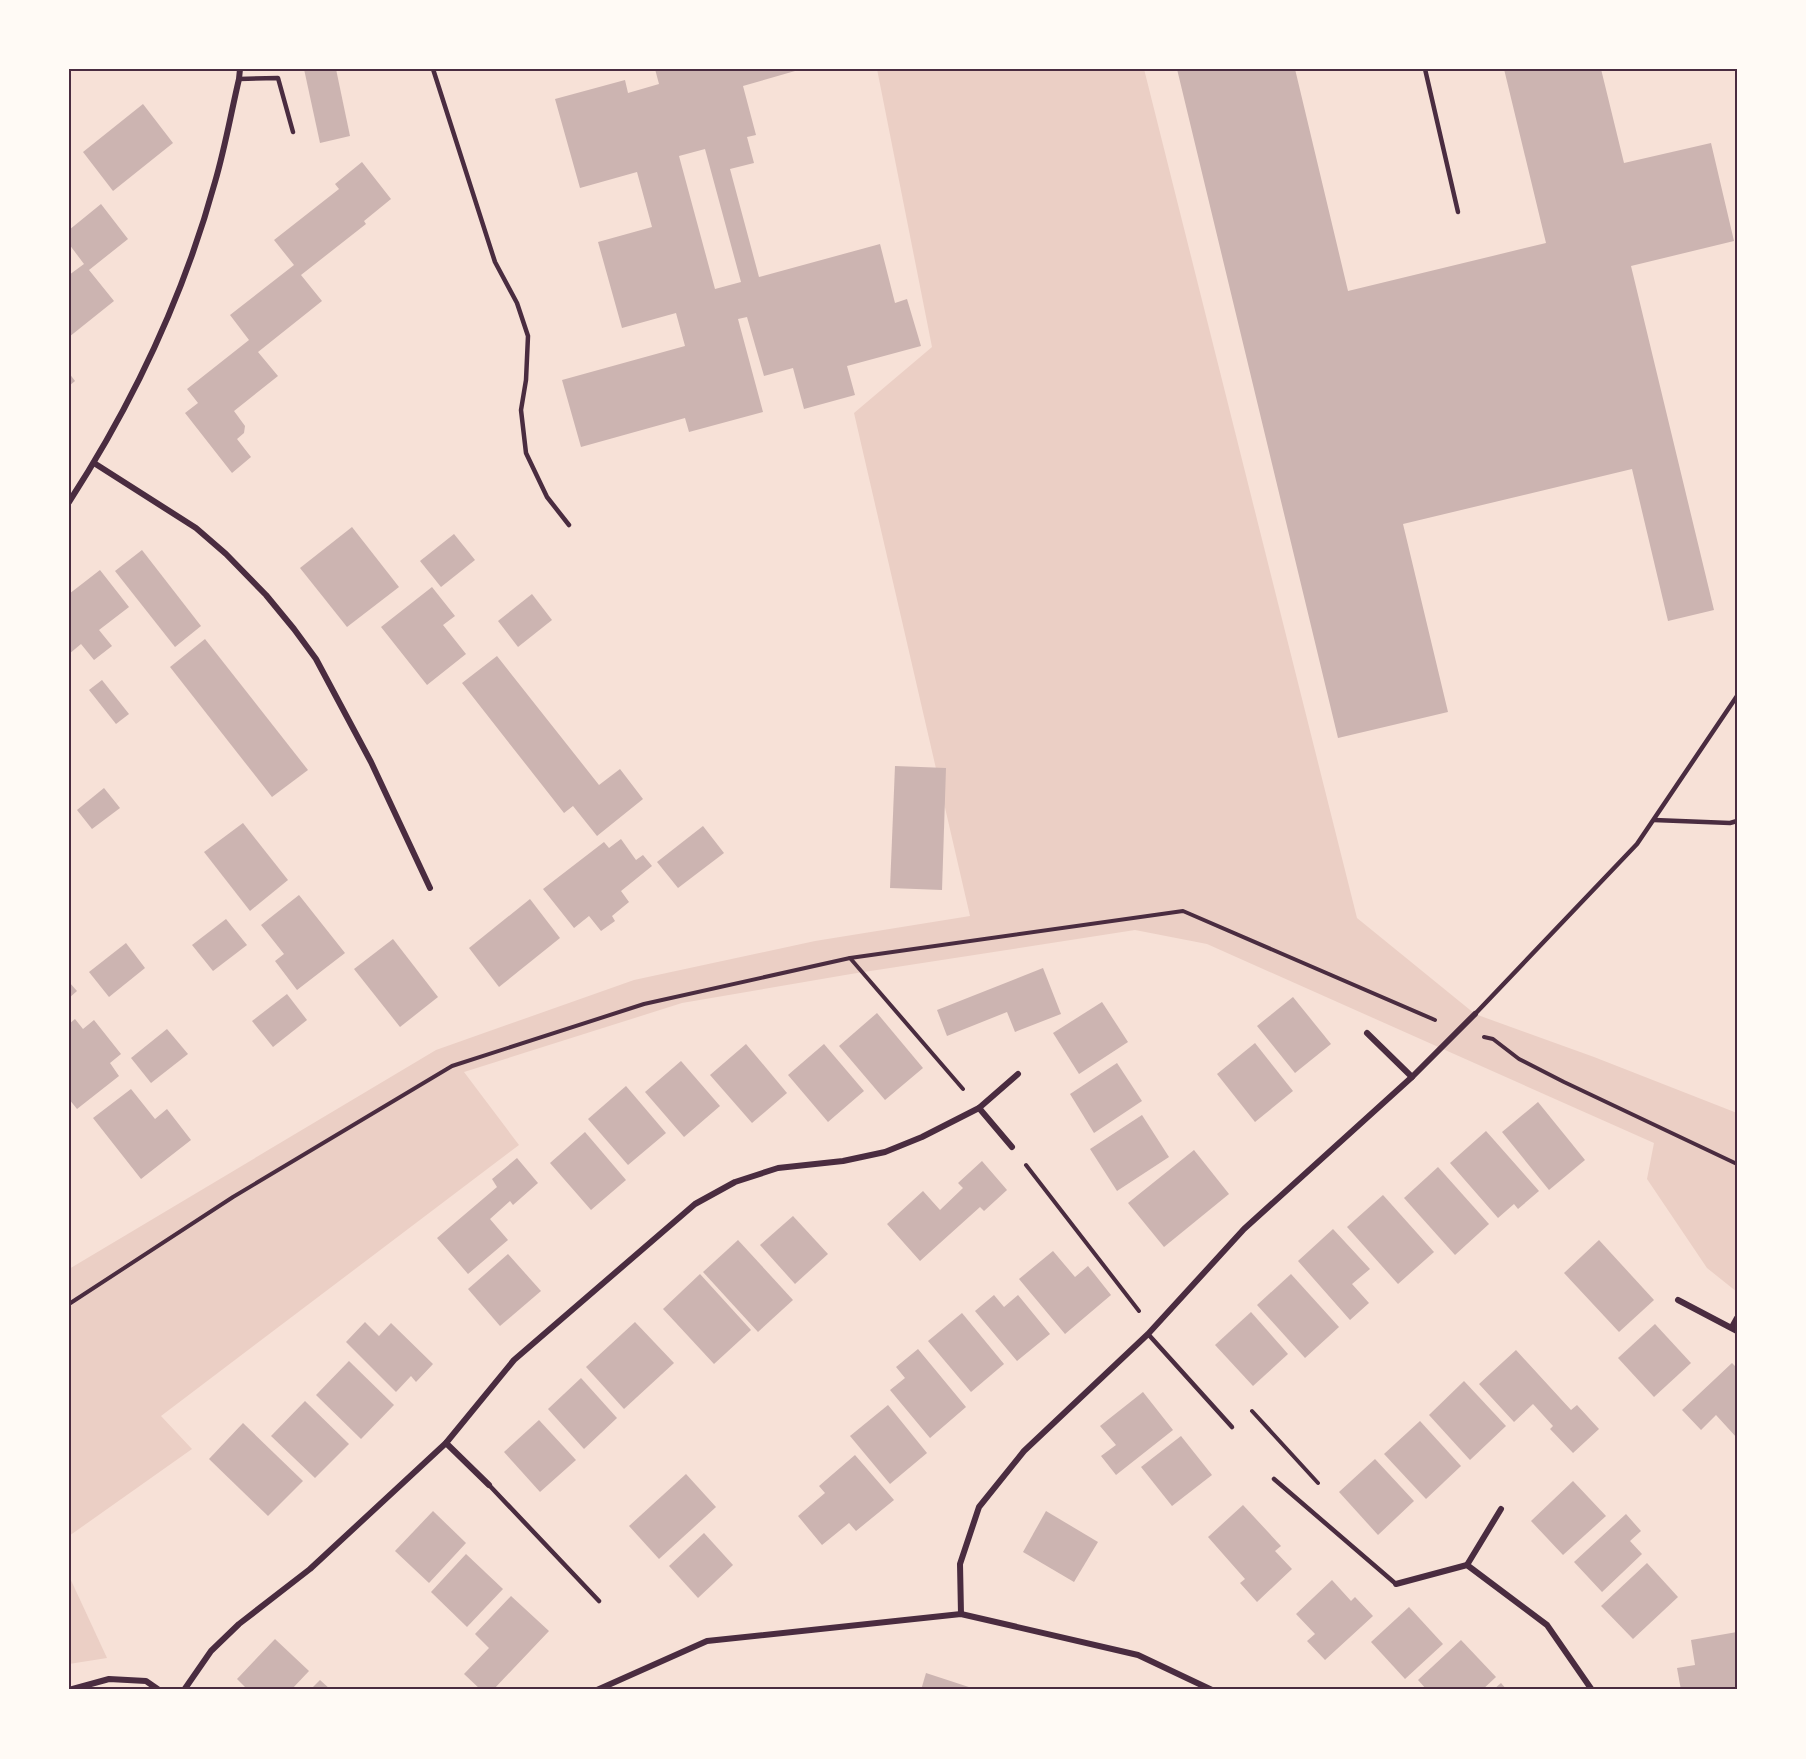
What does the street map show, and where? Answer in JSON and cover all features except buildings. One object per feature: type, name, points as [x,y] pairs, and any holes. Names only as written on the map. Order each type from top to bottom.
[{"type":"street","points":[[69,502],[94,462],[147,364],[182,284],[215,182],[240,69]]},
{"type":"street","points":[[94,462],[203,534],[266,595],[294,629],[316,659],[371,762],[430,888]]},
{"type":"street","points":[[961,1614],[960,1564],[979,1507],[1024,1451],[1150,1331],[1244,1229],[1412,1077],[1475,1014]]},
{"type":"street","points":[[1367,1033],[1412,1077]]},
{"type":"street","points":[[184,1690],[211,1652],[239,1624],[310,1569],[446,1443],[514,1360],[695,1204],[735,1182],[778,1168],[843,1161],[885,1152],[922,1137],[979,1108],[1018,1074]]},
{"type":"street","points":[[979,1108],[1012,1147]]},
{"type":"street","points":[[1678,1299],[1734,1329],[1737,1318]]},
{"type":"street","points":[[446,1443],[489,1485]]},
{"type":"street","points":[[1396,1584],[1467,1565],[1501,1509]]},
{"type":"street","points":[[1467,1565],[1547,1625],[1592,1690]]},
{"type":"street","points":[[597,1690],[707,1641],[961,1614],[1138,1655],[1212,1690]]},
{"type":"street","points":[[69,1690],[110,1679],[146,1681],[159,1690]]},
{"type":"lane","points":[[434,69],[495,262],[517,303],[528,336],[526,380],[521,410],[526,453],[547,497],[569,525]]},
{"type":"lane","points":[[1425,69],[1458,212]]},
{"type":"lane","points":[[239,79],[278,78],[293,132]]},
{"type":"lane","points":[[1475,1014],[1637,844],[1735,705],[1737,696]]},
{"type":"lane","points":[[1654,820],[1730,823],[1737,821]]},
{"type":"lane","points":[[1150,1331],[1232,1427]]},
{"type":"lane","points":[[1274,1479],[1396,1584]]},
{"type":"lane","points":[[489,1485],[599,1601]]},
{"type":"path","points":[[69,1304],[233,1197],[452,1066],[644,1004],[850,958],[1183,911],[1459,1030],[1493,1039],[1519,1059],[1737,1164]]},
{"type":"path","points":[[850,958],[979,1108]]},
{"type":"path","points":[[1012,1147],[1150,1331]]},
{"type":"path","points":[[1251,1410],[1322,1487]]},
{"type":"shaded area","points":[[877,69],[1144,69],[1357,918],[1475,1014],[1594,1057],[1737,1113],[1737,1292],[1707,1268],[1647,1179],[1654,1143],[1207,944],[1135,930],[682,1003],[464,1072],[519,1145],[161,1416],[192,1449],[69,1536],[69,1269],[436,1050],[634,980],[815,941],[970,916],[854,413],[932,347]]},
{"type":"shaded area","points":[[69,1576],[107,1658],[69,1664]]}]
